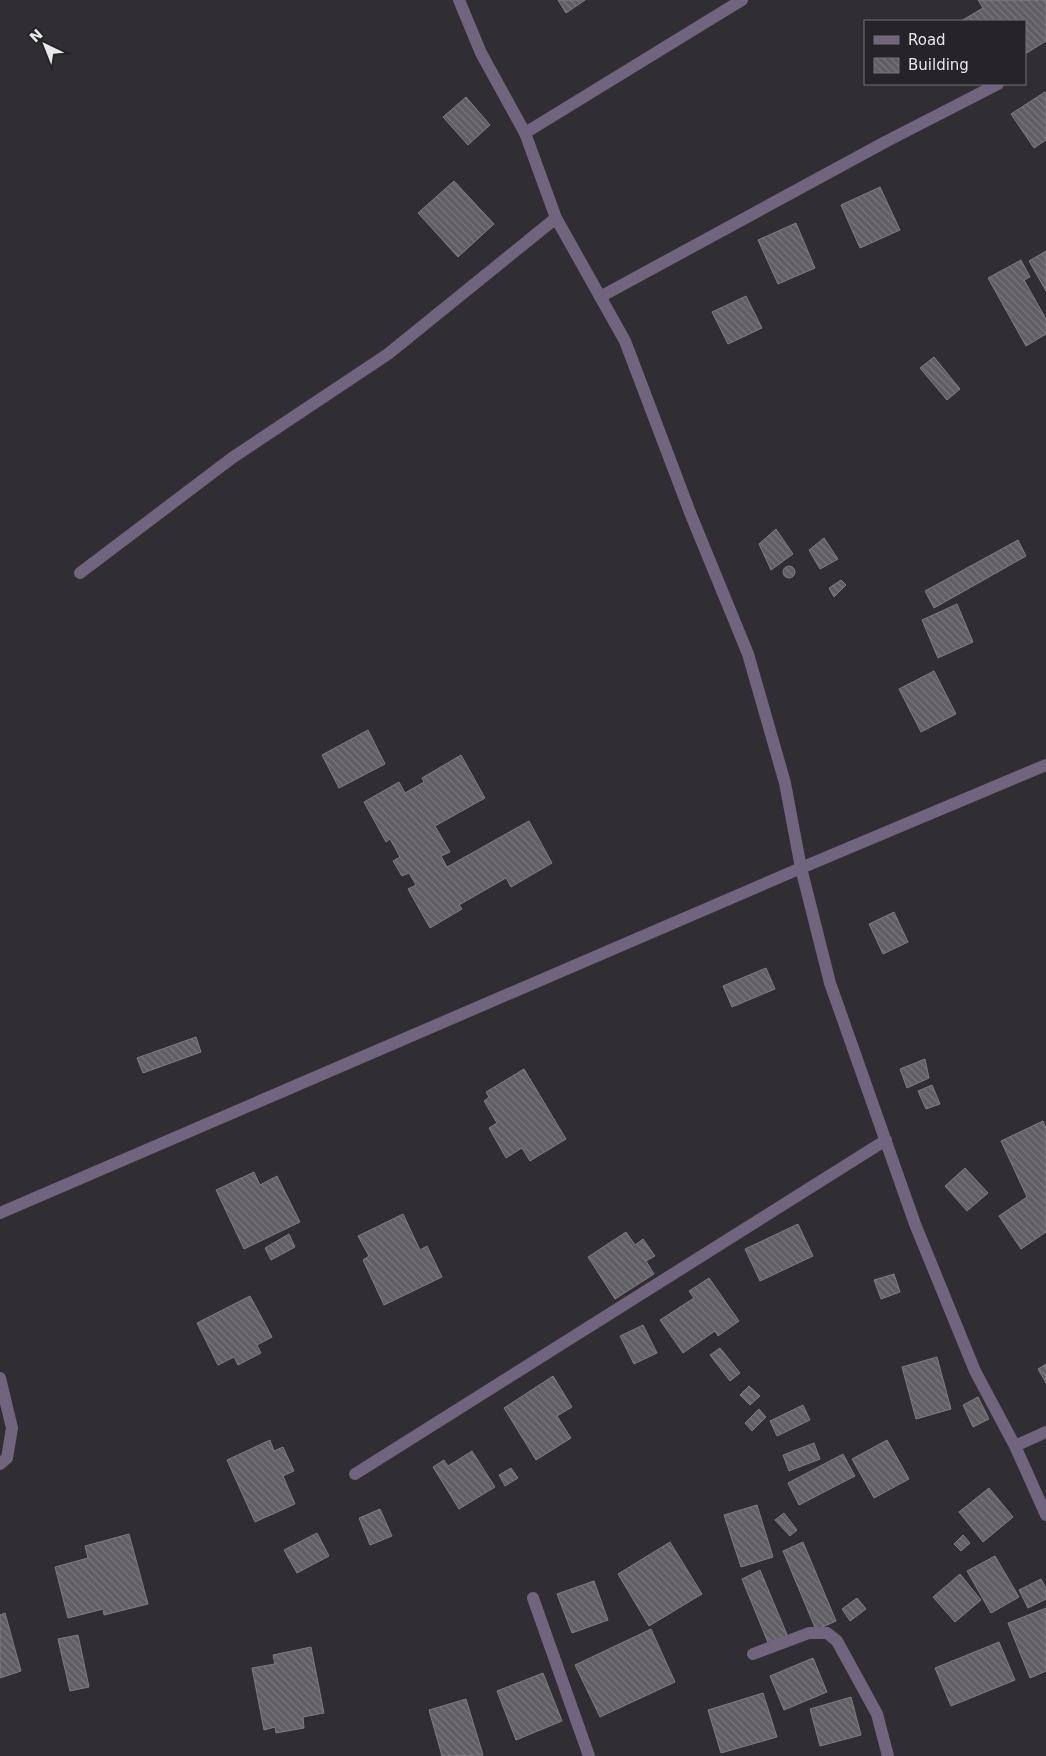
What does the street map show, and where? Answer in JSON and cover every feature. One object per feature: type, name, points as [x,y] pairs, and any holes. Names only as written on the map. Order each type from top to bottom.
[{"type":"street","points":[[460,0],[482,53],[525,133],[556,218],[625,341],[748,654],[785,783],[801,868],[830,983],[915,1224],[975,1371],[1016,1446],[1046,1516]]},
{"type":"street","points":[[525,133],[742,0]]},
{"type":"street","points":[[600,297],[887,141],[996,85]]},
{"type":"street","points":[[80,573],[232,458],[388,354],[556,218]]},
{"type":"street","points":[[0,1213],[801,868],[1046,765]]},
{"type":"street","points":[[355,1474],[886,1140]]},
{"type":"street","points":[[0,1378],[12,1428],[7,1458],[0,1464]]},
{"type":"street","points":[[1016,1446],[1046,1432]]},
{"type":"street","points":[[534,1598],[588,1756]]},
{"type":"street","points":[[753,1654],[808,1633],[826,1634],[837,1641],[878,1714],[888,1756]]},
{"type":"building","points":[[558,0],[585,0],[566,13]]},
{"type":"building","points":[[978,0],[1046,0],[1046,41],[1026,53],[1026,20],[963,20],[983,8]]},
{"type":"building","points":[[1045,92],[1046,140],[1034,148],[1011,114]]},
{"type":"building","points":[[466,97],[490,125],[468,145],[443,117]]},
{"type":"building","points":[[454,181],[494,224],[458,257],[418,213]]},
{"type":"building","points":[[880,187],[900,230],[860,248],[841,205]]},
{"type":"building","points":[[796,223],[815,268],[778,284],[758,240]]},
{"type":"building","points":[[1046,251],[1046,291],[1029,261]]},
{"type":"building","points":[[1021,260],[1030,277],[1024,280],[1046,319],[1046,334],[1026,346],[988,278]]},
{"type":"building","points":[[746,296],[762,328],[728,344],[712,312]]},
{"type":"building","points":[[934,357],[960,389],[947,400],[920,368]]},
{"type":"building","points":[[776,529],[793,554],[771,570],[759,544]]},
{"type":"building","points":[[824,538],[838,559],[820,569],[809,550]]},
{"type":"building","points":[[1018,540],[1026,556],[934,608],[925,591]]},
{"type":"building","points":[[789,566],[795,572],[789,578],[783,572]]},
{"type":"building","points":[[841,580],[846,585],[834,597],[829,588]]},
{"type":"building","points":[[957,604],[973,642],[938,658],[922,620]]},
{"type":"building","points":[[934,671],[956,714],[921,732],[899,689]]},
{"type":"building","points":[[368,730],[385,764],[339,788],[322,755]]},
{"type":"building","points":[[461,755],[485,798],[435,826],[450,852],[441,856],[447,867],[529,821],[552,863],[511,887],[506,878],[459,905],[462,909],[430,928],[408,889],[416,885],[409,873],[402,876],[393,861],[400,857],[390,839],[386,842],[364,802],[399,782],[405,793],[424,782],[422,778]]},
{"type":"building","points":[[894,912],[908,942],[883,954],[869,924]]},
{"type":"building","points":[[766,968],[775,989],[732,1007],[723,986]]},
{"type":"building","points":[[196,1037],[201,1052],[143,1073],[137,1058]]},
{"type":"building","points":[[925,1059],[929,1078],[907,1088],[900,1069]]},
{"type":"building","points":[[524,1069],[566,1139],[530,1161],[522,1148],[506,1158],[489,1128],[497,1123],[484,1101],[489,1097],[486,1092]]},
{"type":"building","points":[[932,1085],[940,1104],[926,1109],[918,1091]]},
{"type":"building","points":[[1043,1121],[1046,1128],[1046,1232],[1021,1249],[999,1216],[1027,1197],[1001,1141]]},
{"type":"building","points":[[965,1168],[988,1193],[967,1211],[945,1186]]},
{"type":"building","points":[[254,1172],[260,1185],[277,1176],[300,1222],[244,1249],[216,1190]]},
{"type":"building","points":[[403,1214],[420,1250],[427,1246],[442,1277],[384,1305],[363,1260],[369,1256],[358,1236]]},
{"type":"building","points":[[798,1224],[813,1256],[760,1281],[745,1249]]},
{"type":"building","points":[[626,1232],[635,1245],[643,1239],[655,1256],[646,1261],[654,1274],[615,1299],[588,1257]]},
{"type":"building","points":[[289,1234],[295,1247],[271,1260],[265,1248]]},
{"type":"building","points":[[894,1274],[900,1292],[881,1299],[874,1280]]},
{"type":"building","points":[[709,1278],[739,1321],[718,1336],[715,1331],[683,1353],[660,1320],[694,1298],[689,1291]]},
{"type":"building","points":[[250,1296],[272,1337],[257,1345],[261,1353],[238,1365],[234,1357],[218,1365],[197,1323]]},
{"type":"building","points":[[643,1325],[657,1353],[634,1364],[620,1336]]},
{"type":"building","points":[[720,1348],[740,1373],[730,1381],[710,1355]]},
{"type":"building","points":[[937,1357],[951,1409],[916,1419],[902,1367]]},
{"type":"building","points":[[1046,1364],[1046,1383],[1038,1369]]},
{"type":"building","points":[[553,1376],[572,1407],[557,1416],[571,1438],[536,1460],[504,1408]]},
{"type":"building","points":[[749,1386],[760,1396],[750,1405],[740,1395]]},
{"type":"building","points":[[978,1397],[989,1419],[973,1427],[963,1405]]},
{"type":"building","points":[[803,1405],[810,1420],[777,1436],[770,1421]]},
{"type":"building","points":[[759,1409],[766,1417],[752,1431],[745,1423]]},
{"type":"building","points":[[270,1440],[274,1451],[283,1447],[294,1471],[283,1476],[295,1504],[255,1522],[227,1460]]},
{"type":"building","points":[[887,1440],[909,1479],[874,1498],[852,1459]]},
{"type":"building","points":[[814,1443],[820,1459],[789,1471],[783,1455]]},
{"type":"building","points":[[472,1451],[495,1487],[459,1509],[433,1467],[444,1460],[448,1466]]},
{"type":"building","points":[[843,1454],[855,1476],[799,1505],[788,1483]]},
{"type":"building","points":[[511,1468],[518,1478],[505,1486],[499,1475]]},
{"type":"building","points":[[989,1488],[1013,1517],[983,1542],[959,1512]]},
{"type":"building","points":[[757,1505],[773,1557],[741,1567],[724,1515]]},
{"type":"building","points":[[380,1509],[392,1536],[370,1545],[359,1518]]},
{"type":"building","points":[[784,1513],[797,1530],[790,1536],[775,1520]]},
{"type":"building","points":[[317,1533],[329,1556],[297,1573],[284,1550]]},
{"type":"building","points":[[129,1534],[148,1604],[104,1615],[103,1609],[68,1618],[55,1567],[88,1558],[85,1546]]},
{"type":"building","points":[[963,1535],[970,1543],[961,1551],[954,1544]]},
{"type":"building","points":[[670,1542],[702,1594],[649,1626],[618,1574]]},
{"type":"building","points":[[803,1542],[836,1621],[816,1630],[783,1551]]},
{"type":"building","points":[[995,1556],[1019,1597],[991,1613],[967,1571]]},
{"type":"building","points":[[760,1570],[788,1637],[769,1645],[742,1579]]},
{"type":"building","points":[[960,1574],[981,1600],[955,1622],[933,1597]]},
{"type":"building","points":[[1041,1579],[1046,1588],[1046,1599],[1028,1608],[1019,1590]]},
{"type":"building","points":[[594,1581],[608,1620],[572,1633],[557,1594]]},
{"type":"building","points":[[857,1598],[866,1609],[850,1621],[842,1609]]},
{"type":"building","points":[[1046,1608],[1046,1671],[1030,1678],[1008,1623]]},
{"type":"building","points":[[5,1613],[21,1671],[0,1678],[0,1615]]},
{"type":"building","points":[[651,1629],[675,1682],[600,1717],[575,1665]]},
{"type":"building","points":[[78,1635],[89,1687],[70,1691],[58,1639]]},
{"type":"building","points":[[999,1642],[1015,1680],[951,1706],[935,1668]]},
{"type":"building","points":[[311,1647],[324,1713],[303,1717],[304,1728],[276,1733],[275,1727],[264,1730],[252,1668],[275,1664],[273,1655]]},
{"type":"building","points":[[813,1658],[827,1692],[784,1710],[770,1676]]},
{"type":"building","points":[[543,1673],[562,1721],[516,1740],[497,1691]]},
{"type":"building","points":[[763,1693],[777,1737],[721,1753],[708,1710]]},
{"type":"building","points":[[851,1697],[861,1735],[820,1746],[810,1709]]},
{"type":"building","points":[[466,1699],[483,1755],[442,1756],[429,1710]]}]
